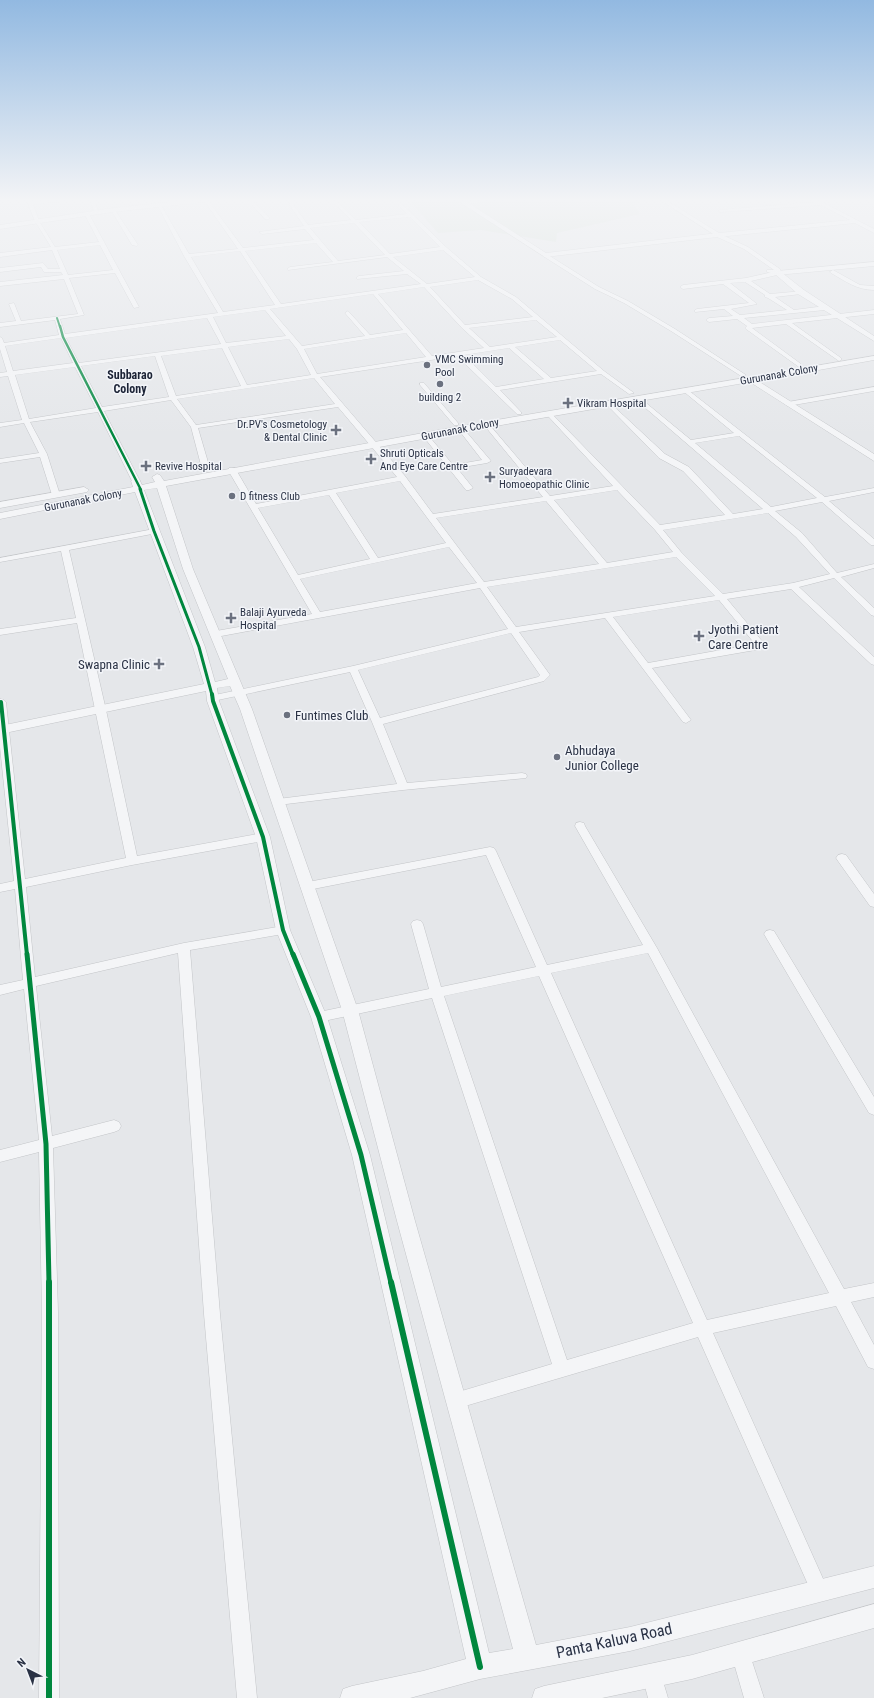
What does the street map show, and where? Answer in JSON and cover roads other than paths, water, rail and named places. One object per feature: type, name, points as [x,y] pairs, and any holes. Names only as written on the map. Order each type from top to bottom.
[{"type":"street","points":[[0,284],[54,278]]},
{"type":"street","points":[[0,325],[81,315],[66,278]]},
{"type":"street","points":[[120,278],[136,307]]},
{"type":"street","points":[[200,278],[222,315]]},
{"type":"street","points":[[261,278],[279,306]]},
{"type":"street","points":[[416,278],[425,285],[464,327],[489,349]]},
{"type":"street","points":[[56,495],[43,454],[26,421],[12,373],[0,343],[63,337],[477,278]]},
{"type":"street","points":[[479,278],[514,298],[602,372],[639,395],[666,423],[799,535],[835,575],[874,613]]},
{"type":"street","points":[[582,278],[674,330],[788,404],[873,456]]},
{"type":"street","points":[[683,288],[754,278]]},
{"type":"street","points":[[784,278],[801,292],[874,339]]},
{"type":"street","points":[[843,278],[855,286],[865,289],[874,288]]},
{"type":"street","points":[[746,280],[792,311]]},
{"type":"street","points":[[724,282],[746,299],[754,301],[768,314],[784,322],[839,359]]},
{"type":"street","points":[[374,292],[430,358]]},
{"type":"street","points":[[762,297],[801,292]]},
{"type":"street","points":[[697,311],[726,308],[754,301]]},
{"type":"street","points":[[12,304],[19,322]]},
{"type":"street","points":[[726,308],[751,326],[874,312]]},
{"type":"street","points":[[709,320],[825,308]]},
{"type":"street","points":[[267,309],[300,348],[315,376],[338,405],[402,478],[482,584],[545,675],[541,679],[378,722]]},
{"type":"street","points":[[348,313],[369,337]]},
{"type":"street","points":[[210,317],[245,387]]},
{"type":"street","points":[[57,318],[63,337],[79,365],[114,439],[138,484],[154,531],[199,647],[212,692],[264,837],[283,930],[319,1017],[361,1155],[480,1667]]},
{"type":"street","points":[[464,327],[537,318]]},
{"type":"street","points":[[751,326],[748,327],[799,365]]},
{"type":"street","points":[[300,348],[407,331]]},
{"type":"street","points":[[0,375],[290,337]]},
{"type":"street","points":[[0,425],[561,338]]},
{"type":"street","points":[[510,346],[548,380]]},
{"type":"street","name":"Gurunanak Colony","points":[[159,481],[206,469],[426,436],[458,426],[486,424],[609,404],[639,395],[686,391],[799,365],[874,353]]},
{"type":"street","points":[[459,354],[520,413]]},
{"type":"street","points":[[158,355],[173,398],[194,427],[206,469]]},
{"type":"street","name":"Gurunanak Colony","points":[[0,506],[56,495],[232,470],[520,413],[874,358]]},
{"type":"street","points":[[495,389],[602,372]]},
{"type":"street","points":[[422,384],[487,461],[452,468]]},
{"type":"street","points":[[788,404],[873,390]]},
{"type":"street","points":[[686,391],[824,500],[874,543]]},
{"type":"street","points":[[609,404],[662,456],[686,469],[731,516]]},
{"type":"street","points":[[194,427],[338,405]]},
{"type":"street","points":[[549,414],[658,528],[678,554],[721,597],[761,646],[646,666]]},
{"type":"street","points":[[486,424],[605,566]]},
{"type":"street","points":[[690,442],[739,434]]},
{"type":"street","points":[[426,436],[469,488]]},
{"type":"street","points":[[0,461],[43,454]]},
{"type":"street","points":[[232,470],[317,615]]},
{"type":"street","points":[[253,507],[402,478]]},
{"type":"street","points":[[159,481],[188,569],[238,687],[350,1010],[455,1401],[528,1658]]},
{"type":"street","name":"Gurunanak Colony","points":[[0,516],[138,484]]},
{"type":"street","points":[[431,518],[619,487]]},
{"type":"street","points":[[658,528],[769,510],[874,490]]},
{"type":"street","points":[[331,492],[375,560]]},
{"type":"street","points":[[0,560],[154,531]]},
{"type":"street","points":[[295,578],[451,544]]},
{"type":"street","points":[[64,547],[101,710],[132,861]]},
{"type":"street","points":[[216,634],[482,584],[678,554]]},
{"type":"street","points":[[1,730],[101,710],[353,669],[513,630],[792,586],[874,566]]},
{"type":"street","points":[[792,586],[874,662]]},
{"type":"street","points":[[606,615],[686,720]]},
{"type":"street","points":[[0,632],[81,620]]},
{"type":"street","points":[[353,669],[378,722],[403,787]]},
{"type":"street","points":[[1,702],[1,730],[20,884],[46,1144],[50,1312],[49,1698]]},
{"type":"street","points":[[278,802],[403,787],[522,776]]},
{"type":"street","points":[[580,826],[651,948],[874,1361]]},
{"type":"street","points":[[0,888],[132,861],[264,837]]},
{"type":"street","points":[[308,886],[490,851],[820,1592]]},
{"type":"street","points":[[842,858],[874,903]]},
{"type":"street","points":[[417,924],[436,992],[562,1369]]},
{"type":"street","points":[[0,990],[184,947],[283,930]]},
{"type":"street","points":[[770,934],[874,1109]]},
{"type":"street","points":[[184,947],[212,1314],[247,1698]]},
{"type":"street","points":[[319,1017],[651,948]]},
{"type":"street","points":[[0,1156],[114,1126]]},
{"type":"street","points":[[455,1401],[703,1328],[874,1290]]},
{"type":"street","name":"Panta Kaluva Road","points":[[352,1698],[423,1683],[480,1667],[630,1639],[820,1592],[874,1577]]},
{"type":"street","points":[[544,1698],[692,1667],[874,1616]]},
{"type":"street","points":[[740,1653],[754,1698]]},
{"type":"street","points":[[652,1675],[658,1698]]},
{"type":"place","name":"VMC Swimming Pool","points":[[427,365]]},
{"type":"place","name":"building 2","points":[[440,384]]},
{"type":"place","name":"Vikram Hospital","points":[[568,403]]},
{"type":"place","name":"Dr.PV's Cosmetology & Dental Clinic","points":[[336,430]]},
{"type":"place","name":"Shruti Opticals And Eye Care Centre","points":[[371,459]]},
{"type":"place","name":"Revive Hospital","points":[[146,466]]},
{"type":"place","name":"Suryadevara Homoeopathic Clinic","points":[[490,477]]},
{"type":"place","name":"D fitness Club","points":[[232,496]]},
{"type":"place","name":"Balaji Ayurveda Hospital","points":[[231,618]]},
{"type":"place","name":"Jyothi Patient Care Centre","points":[[699,636]]},
{"type":"place","name":"Swapna Clinic","points":[[159,664]]},
{"type":"place","name":"Funtimes Club","points":[[287,715]]},
{"type":"place","name":"Abhudaya Junior College","points":[[557,757]]},
{"type":"district","name":"Subbarao Colony","points":[[130,382]]}]
